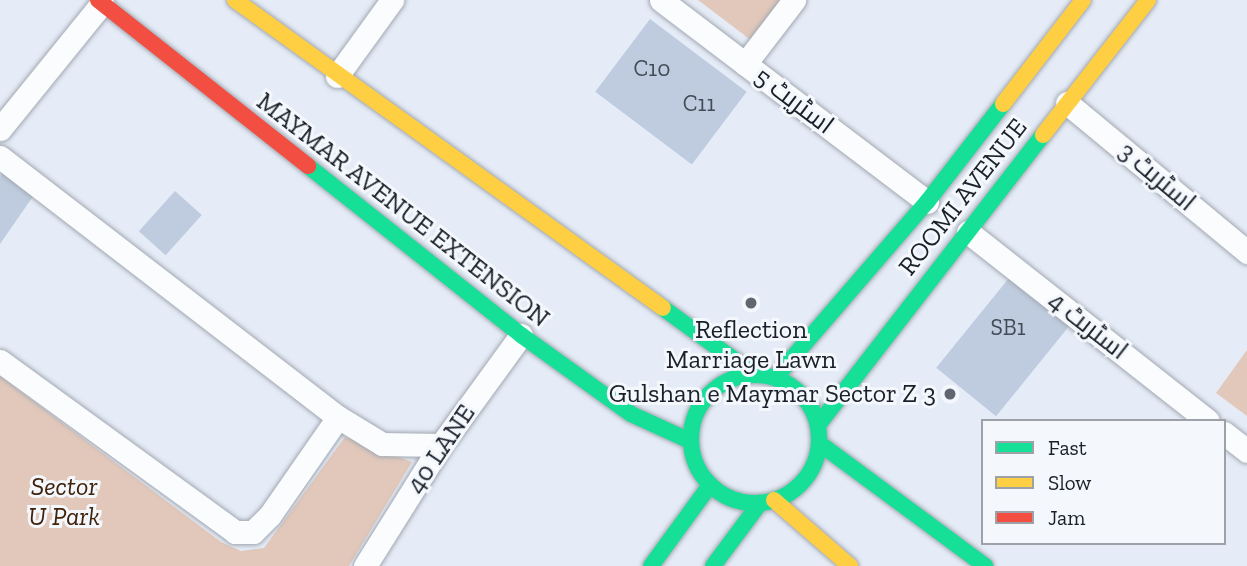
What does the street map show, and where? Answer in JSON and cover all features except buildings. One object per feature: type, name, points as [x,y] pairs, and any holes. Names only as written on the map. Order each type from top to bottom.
[{"type":"main road","points":[[235,0],[754,374]]},
{"type":"main road","name":"ROOMI AVENUE","points":[[775,378],[927,202],[1083,0]]},
{"type":"main road","name":"ROOMI AVENUE","points":[[818,425],[1148,0]]},
{"type":"main road","name":"MAYMAR AVENUE EXTENSION","points":[[100,2],[521,335],[631,414],[690,441]]},
{"type":"main road","points":[[713,566],[767,502],[797,488],[813,468],[820,443],[818,425],[810,404],[794,388],[775,378],[754,374],[729,380],[708,395],[694,416],[690,441],[696,465],[710,485],[733,499],[767,502],[850,566]]},
{"type":"main road","points":[[820,443],[985,566]]},
{"type":"main road","points":[[651,566],[710,485]]},
{"type":"street","points":[[337,76],[392,0]]},
{"type":"street","name":"اسٹریٹ 5","points":[[661,0],[927,202]]},
{"type":"street","points":[[746,64],[794,0]]},
{"type":"street","points":[[0,129],[100,2]]},
{"type":"street","name":"اسٹریٹ 3","points":[[1067,103],[1247,252]]},
{"type":"street","points":[[0,157],[338,417],[382,444],[441,445]]},
{"type":"street","name":"اسٹریٹ 4","points":[[968,232],[1205,419]]},
{"type":"street","name":"40 LANE","points":[[365,566],[441,445],[521,335]]},
{"type":"street","points":[[0,361],[234,532],[253,531],[270,515],[338,417]]},
{"type":"street","points":[[1226,435],[1247,451]]},
{"type":"green space","points":[[698,0],[788,0],[756,44]]},
{"type":"green space","points":[[1247,350],[1247,416],[1216,393]]},
{"type":"green space","name":"Sector U Park","points":[[0,376],[221,542],[241,551],[264,548],[345,437],[412,462],[349,566],[0,566]]},
{"type":"traffic: fast","points":[[775,378],[927,202],[1003,104]]},
{"type":"traffic: fast","points":[[818,425],[1043,135]]},
{"type":"traffic: fast","points":[[308,166],[521,335],[631,414],[690,441]]},
{"type":"traffic: fast","points":[[663,308],[754,374]]},
{"type":"traffic: fast","points":[[755,375],[779,380],[800,394],[814,415],[819,439],[814,463],[800,484],[779,498],[755,503],[731,498],[710,484],[696,463],[691,439],[696,415],[710,394],[731,380],[755,375]]},
{"type":"traffic: fast","points":[[819,443],[985,566]]},
{"type":"traffic: fast","points":[[651,566],[710,485]]},
{"type":"traffic: fast","points":[[713,566],[760,503]]},
{"type":"traffic: slow","points":[[235,0],[663,308]]},
{"type":"traffic: slow","points":[[1003,104],[1083,0]]},
{"type":"traffic: slow","points":[[1043,135],[1148,0]]},
{"type":"traffic: slow","points":[[774,500],[850,566]]},
{"type":"traffic: jam","points":[[98,0],[308,166]]},
{"type":"place","name":"Reflection Marriage Lawn","points":[[751,303]]},
{"type":"place","name":"Gulshan e Maymar Sector Z 3","points":[[950,394]]}]
